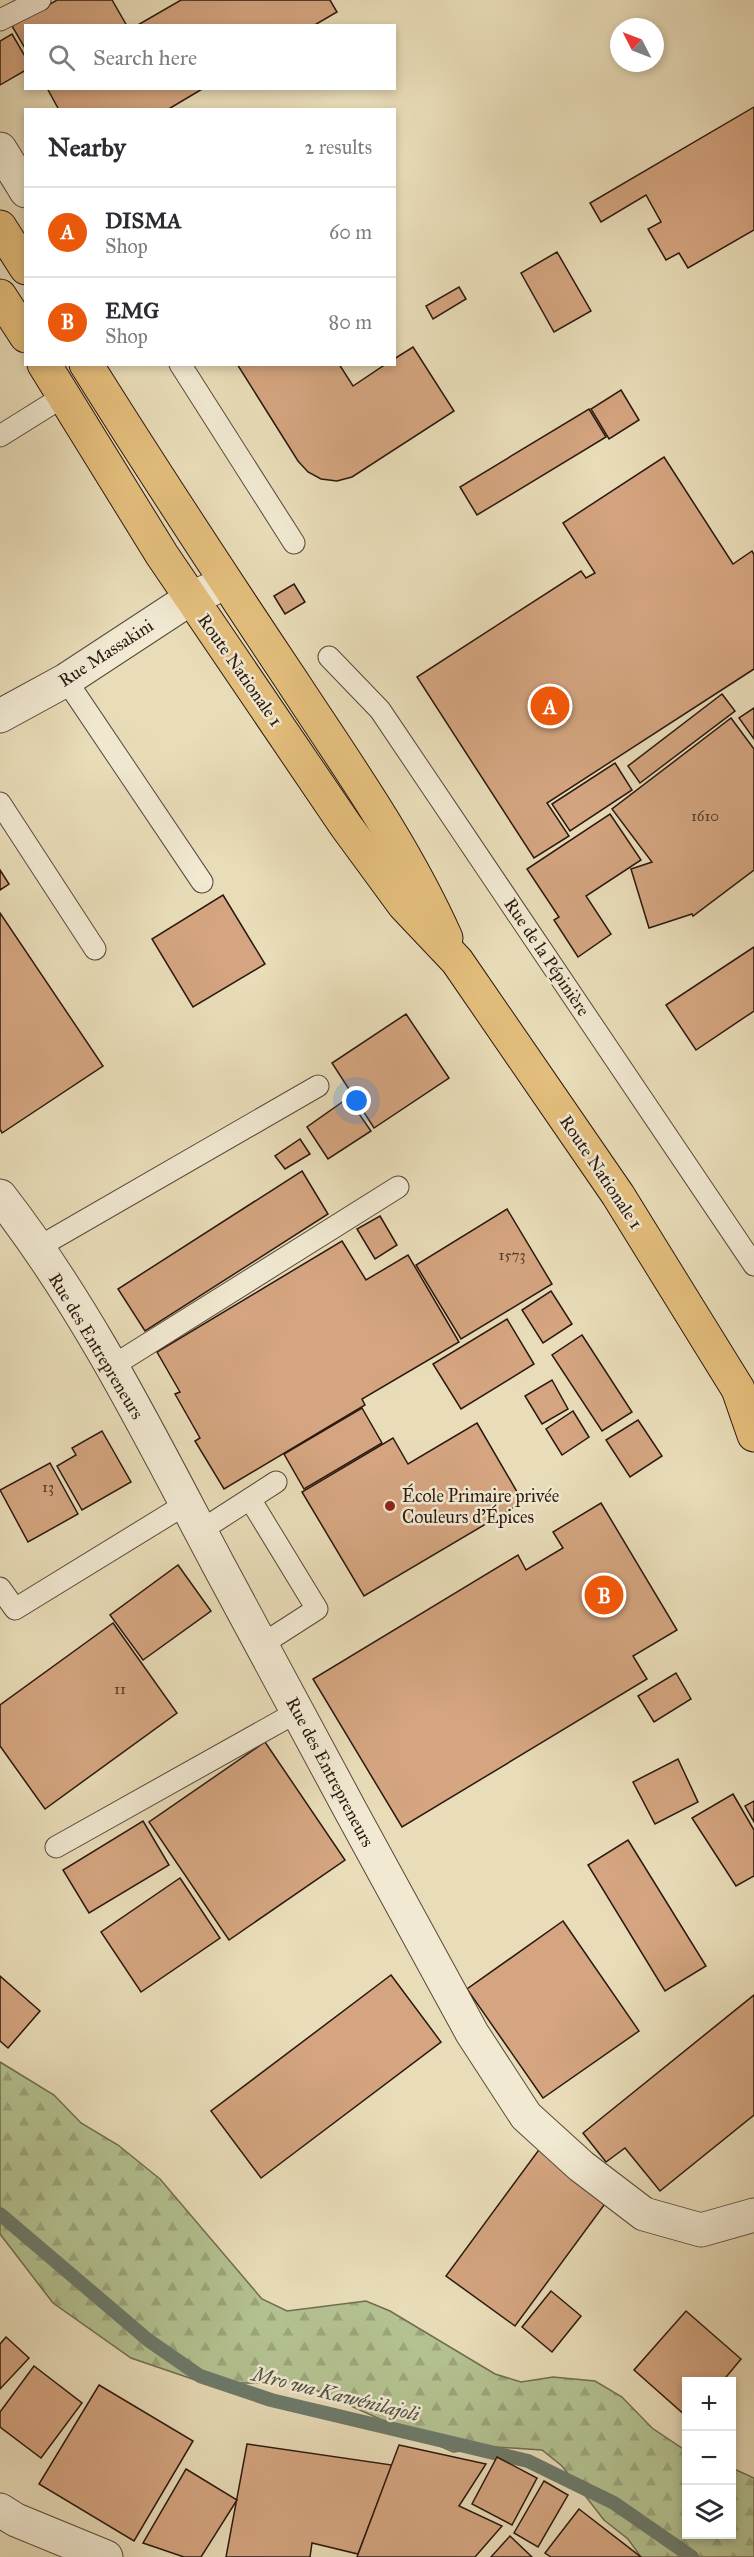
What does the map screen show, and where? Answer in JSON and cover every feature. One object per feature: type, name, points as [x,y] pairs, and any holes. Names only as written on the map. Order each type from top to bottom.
[{"type":"main road","points":[[0,296],[24,333]]},
{"type":"main road","name":"Route Nationale 1","points":[[45,366],[201,594],[346,826],[404,906],[457,961],[618,1195],[746,1395],[754,1435]]},
{"type":"main road","name":"Route Nationale 1","points":[[87,366],[187,522],[373,803],[424,889],[457,961]]},
{"type":"street","points":[[0,149],[24,188]]},
{"type":"street","name":"Rue Massakini","points":[[0,716],[66,680],[201,594]]},
{"type":"street","name":"Rue des Entrepreneurs","points":[[0,1196],[37,1248],[111,1367],[472,2033],[526,2116],[581,2166],[644,2214],[701,2230],[754,2215]]},
{"type":"street","points":[[0,2510],[16,2520],[106,2557]]},
{"type":"lane","points":[[0,20],[40,0]]},
{"type":"lane","points":[[181,366],[294,543]]},
{"type":"lane","points":[[0,436],[64,396]]},
{"type":"lane","name":"Rue de la Pépinière","points":[[329,657],[380,710],[754,1265]]},
{"type":"lane","points":[[66,680],[202,882]]},
{"type":"lane","points":[[0,803],[95,949]]},
{"type":"lane","points":[[37,1248],[318,1086]]},
{"type":"lane","points":[[111,1367],[398,1187]]},
{"type":"lane","points":[[0,1588],[15,1609],[193,1517],[250,1499],[276,1482]]},
{"type":"lane","points":[[250,1499],[317,1609],[261,1645]]},
{"type":"lane","points":[[56,1847],[297,1712]]},
{"type":"green space","points":[[0,2062],[54,2095],[81,2123],[118,2145],[160,2179],[262,2299],[287,2311],[366,2301],[390,2311],[495,2374],[521,2382],[553,2377],[595,2381],[622,2397],[652,2428],[682,2448],[682,2539],[736,2539],[736,2470],[754,2478],[754,2557],[641,2557],[628,2539],[604,2520],[562,2466],[542,2450],[496,2447],[453,2452],[300,2383],[204,2383],[131,2358],[53,2303],[0,2234]]},
{"type":"building","points":[[57,0],[112,0],[126,24],[24,24],[24,47],[12,26]]},
{"type":"building","points":[[181,0],[330,0],[337,12],[316,24],[139,24]]},
{"type":"building","points":[[12,34],[24,55],[24,71],[0,85],[0,41]]},
{"type":"building","points":[[48,90],[201,90],[170,108],[58,108]]},
{"type":"building","points":[[754,107],[754,230],[688,268],[679,253],[666,260],[648,229],[661,222],[646,195],[601,222],[590,203]]},
{"type":"building","points":[[557,252],[591,311],[554,332],[521,273]]},
{"type":"building","points":[[459,287],[466,299],[433,319],[426,306]]},
{"type":"building","points":[[413,347],[454,411],[352,477],[337,481],[321,479],[308,472],[298,461],[238,366],[340,366],[353,386],[383,366],[396,366],[396,358]]},
{"type":"building","points":[[621,390],[639,420],[609,439],[591,409]]},
{"type":"building","points":[[589,409],[606,437],[477,515],[460,487]]},
{"type":"building","points":[[664,457],[733,564],[752,551],[754,555],[754,669],[547,803],[569,836],[534,858],[417,677],[581,571],[586,578],[595,573],[563,523]]},
{"type":"building","points":[[294,584],[305,602],[285,614],[274,596]]},
{"type":"building","points":[[722,694],[735,711],[640,783],[628,766]]},
{"type":"building","points":[[754,708],[754,739],[739,718]]},
{"type":"building","points":[[731,718],[754,749],[754,870],[693,916],[692,914],[649,928],[631,869],[652,862],[612,809]]},
{"type":"building","points":[[615,763],[632,790],[570,831],[552,804]]},
{"type":"building","points":[[610,814],[641,860],[586,896],[611,934],[578,957],[554,920],[559,917],[527,869]]},
{"type":"building","points":[[0,870],[9,884],[0,890]]},
{"type":"building","points":[[223,895],[265,964],[193,1007],[152,939]]},
{"type":"building","points":[[0,913],[103,1066],[2,1133],[0,1129]]},
{"type":"building","points":[[754,947],[754,1011],[696,1050],[666,1005]]},
{"type":"building","points":[[406,1014],[449,1078],[374,1128],[332,1063]]},
{"type":"building","points":[[348,1098],[371,1131],[328,1159],[307,1127]]},
{"type":"building","points":[[300,1139],[310,1154],[285,1169],[275,1156]]},
{"type":"building","points":[[302,1171],[328,1214],[145,1331],[118,1289]]},
{"type":"building","points":[[507,1209],[552,1284],[461,1339],[416,1265]]},
{"type":"building","points":[[380,1216],[397,1245],[375,1259],[357,1229]]},
{"type":"building","points":[[342,1241],[366,1280],[408,1255],[459,1342],[362,1399],[365,1405],[224,1489],[195,1441],[200,1438],[175,1394],[180,1392],[157,1352]]},
{"type":"building","points":[[551,1291],[572,1324],[543,1343],[522,1310]]},
{"type":"building","points":[[507,1319],[534,1364],[461,1409],[433,1364]]},
{"type":"building","points":[[582,1335],[632,1412],[602,1431],[552,1355]]},
{"type":"building","points":[[552,1380],[568,1409],[542,1424],[525,1396]]},
{"type":"building","points":[[362,1408],[382,1443],[304,1489],[284,1454]]},
{"type":"building","points":[[573,1411],[589,1437],[562,1455],[546,1429]]},
{"type":"building","points":[[638,1420],[662,1456],[630,1477],[606,1440]]},
{"type":"building","points":[[477,1423],[523,1502],[364,1596],[302,1492],[393,1438],[408,1464]]},
{"type":"building","points":[[102,1431],[131,1482],[82,1510],[57,1466],[76,1455],[72,1448]]},
{"type":"building","points":[[50,1463],[78,1514],[28,1542],[0,1490]]},
{"type":"building","points":[[601,1503],[677,1630],[633,1656],[647,1679],[402,1827],[313,1679],[518,1555],[526,1570],[563,1548],[553,1532]]},
{"type":"building","points":[[178,1565],[211,1611],[143,1660],[110,1615]]},
{"type":"building","points":[[113,1623],[177,1713],[45,1809],[0,1746],[0,1705]]},
{"type":"building","points":[[676,1673],[691,1699],[654,1722],[638,1696]]},
{"type":"building","points":[[265,1742],[345,1860],[229,1940],[149,1822]]},
{"type":"building","points":[[678,1759],[698,1802],[655,1824],[633,1782]]},
{"type":"building","points":[[733,1794],[754,1830],[754,1876],[736,1886],[692,1818]]},
{"type":"building","points":[[754,1801],[754,1822],[745,1806]]},
{"type":"building","points":[[143,1821],[169,1865],[89,1913],[63,1870]]},
{"type":"building","points":[[628,1840],[706,1966],[665,1991],[588,1865]]},
{"type":"building","points":[[180,1878],[220,1938],[141,1992],[101,1932]]},
{"type":"building","points":[[563,1921],[639,2031],[543,2098],[467,1989]]},
{"type":"building","points":[[391,1975],[441,2042],[261,2178],[211,2111]]},
{"type":"building","points":[[0,1976],[40,2011],[8,2048],[0,2041]]},
{"type":"building","points":[[754,1995],[754,2115],[660,2191],[625,2148],[606,2162],[583,2133]]},
{"type":"building","points":[[541,2147],[610,2197],[515,2326],[446,2276]]},
{"type":"building","points":[[551,2291],[581,2316],[552,2352],[522,2327]]},
{"type":"building","points":[[686,2311],[741,2359],[726,2377],[682,2377],[682,2412],[634,2370]]},
{"type":"building","points":[[6,2337],[29,2358],[0,2389],[0,2344]]},
{"type":"building","points":[[34,2366],[82,2403],[41,2458],[0,2427],[0,2412]]},
{"type":"building","points":[[99,2385],[193,2441],[134,2541],[39,2484]]},
{"type":"building","points":[[247,2444],[392,2465],[358,2554],[312,2543],[310,2557],[226,2557]]},
{"type":"building","points":[[399,2445],[486,2464],[459,2506],[502,2526],[475,2557],[357,2557]]},
{"type":"building","points":[[497,2457],[537,2478],[512,2525],[472,2504]]},
{"type":"building","points":[[186,2469],[237,2500],[201,2557],[184,2557],[143,2543]]},
{"type":"building","points":[[544,2481],[568,2495],[538,2547],[514,2533]]},
{"type":"building","points":[[579,2509],[641,2557],[551,2557],[545,2553]]},
{"type":"building","points":[[510,2536],[532,2557],[491,2557]]},
{"type":"waterway","name":"Mro wa Kawénilajoli","points":[[0,2214],[148,2340],[200,2376],[271,2400],[528,2461],[614,2503],[692,2557]]},
{"type":"place","name":"DISMA","points":[[550,706]]},
{"type":"place","name":"École Primaire privée Couleurs d'Épices","points":[[390,1506]]},
{"type":"place","name":"EMG","points":[[604,1595]]}]
